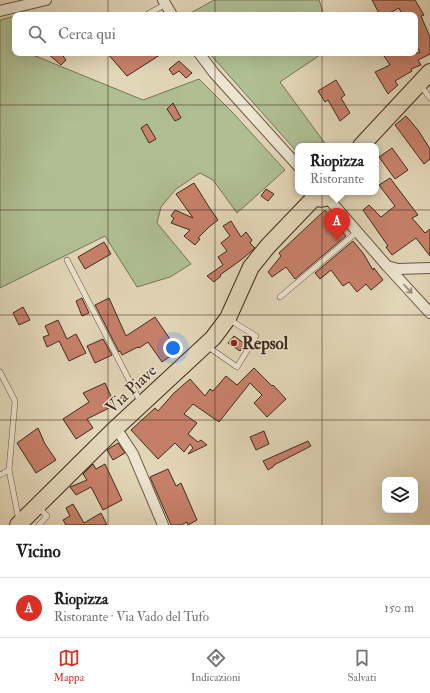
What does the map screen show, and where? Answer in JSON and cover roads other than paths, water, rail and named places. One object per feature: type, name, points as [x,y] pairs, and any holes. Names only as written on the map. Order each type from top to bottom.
[{"type":"main road","points":[[364,143],[425,77]]},
{"type":"main road","name":"Via Piave","points":[[19,524],[116,428],[214,338],[228,318],[251,267],[268,246],[321,195]]},
{"type":"street","points":[[0,11],[46,0]]},
{"type":"street","points":[[164,2],[170,12]]},
{"type":"street","points":[[201,56],[214,73],[295,163]]},
{"type":"street","points":[[321,195],[357,232],[430,313]]},
{"type":"street","points":[[387,266],[398,269],[430,268]]},
{"type":"street","points":[[116,428],[133,454],[163,525]]},
{"type":"lane","points":[[150,12],[164,2]]},
{"type":"lane","points":[[425,77],[430,98]]},
{"type":"lane","points":[[280,297],[357,232]]},
{"type":"lane","points":[[67,260],[142,405]]},
{"type":"lane","points":[[206,346],[237,367],[256,336],[228,318]]},
{"type":"lane","points":[[0,372],[15,401],[8,470],[19,524]]},
{"type":"lane","points":[[0,475],[8,470]]},
{"type":"lane","points":[[37,506],[47,516],[39,525]]},
{"type":"place","name":"Riopizza","points":[[337,241]]},
{"type":"place","name":"Repsol","points":[[234,343]]}]
